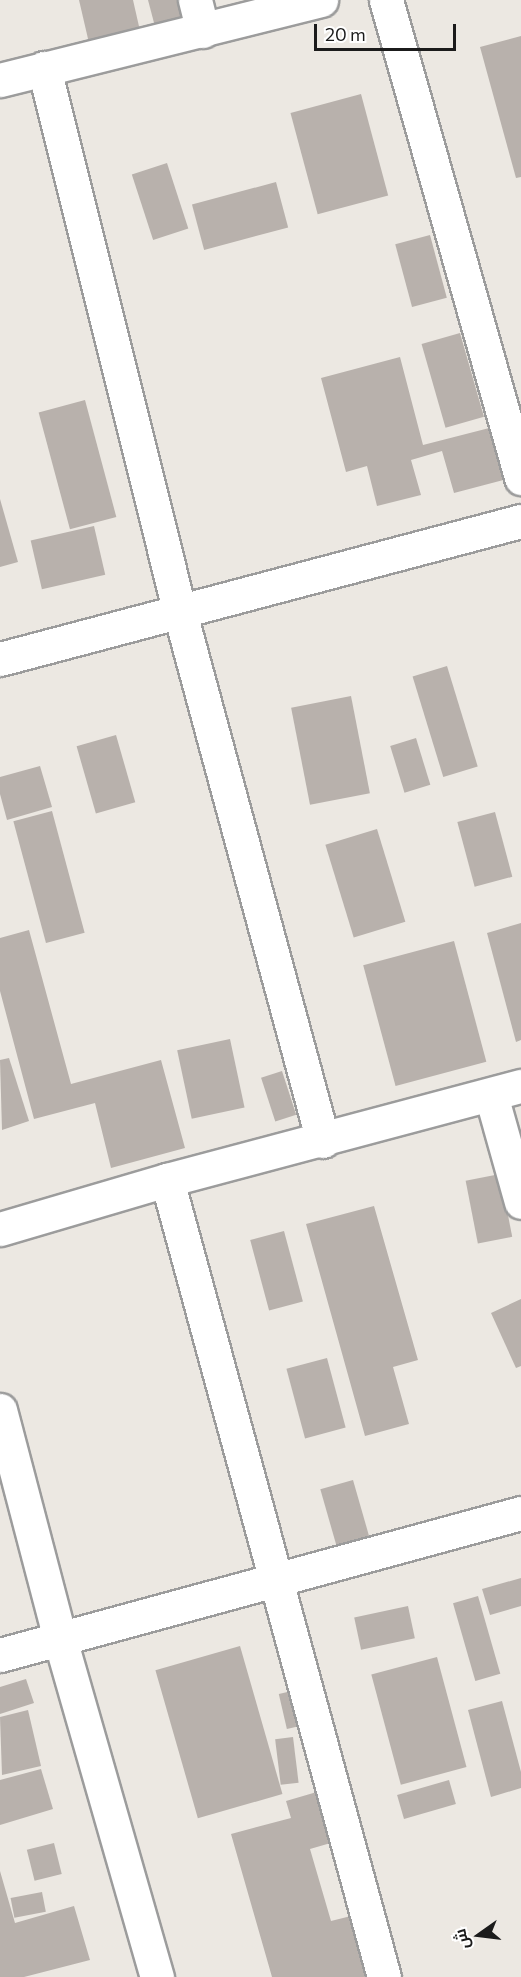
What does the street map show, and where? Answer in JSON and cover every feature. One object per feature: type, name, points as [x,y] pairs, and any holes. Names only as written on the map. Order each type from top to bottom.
[{"type":"street","points":[[195,0],[203,31]]},
{"type":"street","points":[[0,80],[321,0]]},
{"type":"street","points":[[386,0],[521,478]]},
{"type":"street","points":[[44,68],[180,613],[323,1141]]},
{"type":"street","points":[[0,659],[180,613],[521,520]]},
{"type":"street","points":[[0,1229],[167,1180],[323,1141],[506,1090],[521,1202]]},
{"type":"street","points":[[167,1180],[384,1977]]},
{"type":"street","points":[[0,1410],[60,1638],[157,1977]]},
{"type":"street","points":[[0,1655],[521,1513]]},
{"type":"building","points":[[79,0],[133,0],[143,44],[92,56]]},
{"type":"building","points":[[148,0],[181,0],[189,29],[158,38]]},
{"type":"building","points":[[521,36],[521,177],[516,178],[480,47]]},
{"type":"building","points":[[361,94],[388,195],[318,214],[290,113]]},
{"type":"building","points":[[167,163],[188,229],[153,240],[132,174]]},
{"type":"building","points":[[276,182],[288,227],[204,250],[192,205]]},
{"type":"building","points":[[430,235],[447,298],[412,307],[395,244]]},
{"type":"building","points":[[460,333],[484,417],[446,428],[422,344]]},
{"type":"building","points":[[400,357],[423,445],[501,425],[515,477],[454,493],[442,451],[411,460],[421,495],[377,506],[367,466],[346,472],[321,378]]},
{"type":"building","points":[[85,400],[116,517],[70,529],[39,412]]},
{"type":"building","points":[[0,499],[18,562],[0,567]]},
{"type":"building","points":[[94,526],[105,575],[42,589],[31,541]]},
{"type":"building","points":[[447,666],[478,766],[443,777],[413,677]]},
{"type":"building","points":[[351,696],[370,793],[310,805],[291,708]]},
{"type":"building","points":[[116,735],[135,802],[96,814],[77,746]]},
{"type":"building","points":[[416,738],[430,785],[405,793],[390,746]]},
{"type":"building","points":[[40,766],[52,807],[7,820],[0,794],[0,777]]},
{"type":"building","points":[[52,811],[85,933],[46,943],[13,821]]},
{"type":"building","points":[[495,812],[512,877],[475,887],[457,822]]},
{"type":"building","points":[[377,829],[405,922],[354,938],[325,845]]},
{"type":"building","points":[[521,923],[521,1040],[516,1042],[487,933]]},
{"type":"building","points":[[29,930],[71,1084],[161,1060],[185,1148],[111,1168],[95,1103],[34,1119],[0,991],[0,938]]},
{"type":"building","points":[[454,941],[486,1062],[396,1086],[363,965]]},
{"type":"building","points":[[230,1039],[245,1107],[192,1119],[177,1050]]},
{"type":"building","points":[[9,1058],[29,1121],[2,1130],[0,1060]]},
{"type":"building","points":[[282,1071],[296,1115],[275,1122],[261,1078]]},
{"type":"building","points":[[500,1174],[512,1237],[478,1244],[466,1181]]},
{"type":"building","points":[[374,1206],[418,1360],[393,1367],[409,1424],[365,1436],[306,1224]]},
{"type":"building","points":[[284,1231],[303,1302],[269,1311],[250,1240]]},
{"type":"building","points":[[521,1299],[521,1366],[516,1368],[491,1313]]},
{"type":"building","points":[[327,1358],[346,1428],[305,1438],[286,1369]]},
{"type":"building","points":[[353,1480],[370,1538],[337,1547],[320,1489]]},
{"type":"building","points":[[521,1578],[521,1606],[490,1615],[482,1589]]},
{"type":"building","points":[[478,1596],[500,1674],[475,1681],[453,1603]]},
{"type":"building","points":[[408,1606],[415,1638],[361,1650],[354,1617]]},
{"type":"building","points":[[240,1646],[282,1794],[198,1818],[155,1670]]},
{"type":"building","points":[[437,1657],[467,1767],[401,1785],[371,1675]]},
{"type":"building","points":[[26,1679],[34,1703],[0,1714],[0,1687]]},
{"type":"building","points":[[309,1687],[317,1722],[287,1729],[279,1694]]},
{"type":"building","points":[[502,1701],[521,1772],[521,1788],[491,1797],[468,1710]]},
{"type":"building","points":[[28,1710],[41,1766],[2,1775],[0,1717]]},
{"type":"building","points":[[293,1737],[299,1783],[281,1785],[275,1739]]},
{"type":"building","points":[[41,1769],[53,1809],[0,1825],[0,1780]]},
{"type":"building","points":[[449,1780],[456,1804],[404,1819],[397,1795]]},
{"type":"building","points":[[327,1789],[341,1840],[310,1849],[331,1921],[351,1916],[368,1977],[272,1977],[231,1834],[291,1818],[286,1801]]},
{"type":"building","points":[[54,1843],[62,1874],[35,1881],[27,1850]]},
{"type":"building","points":[[0,1871],[15,1923],[74,1906],[90,1960],[24,1977],[0,1977]]},
{"type":"building","points":[[42,1892],[46,1912],[14,1918],[11,1898]]}]
